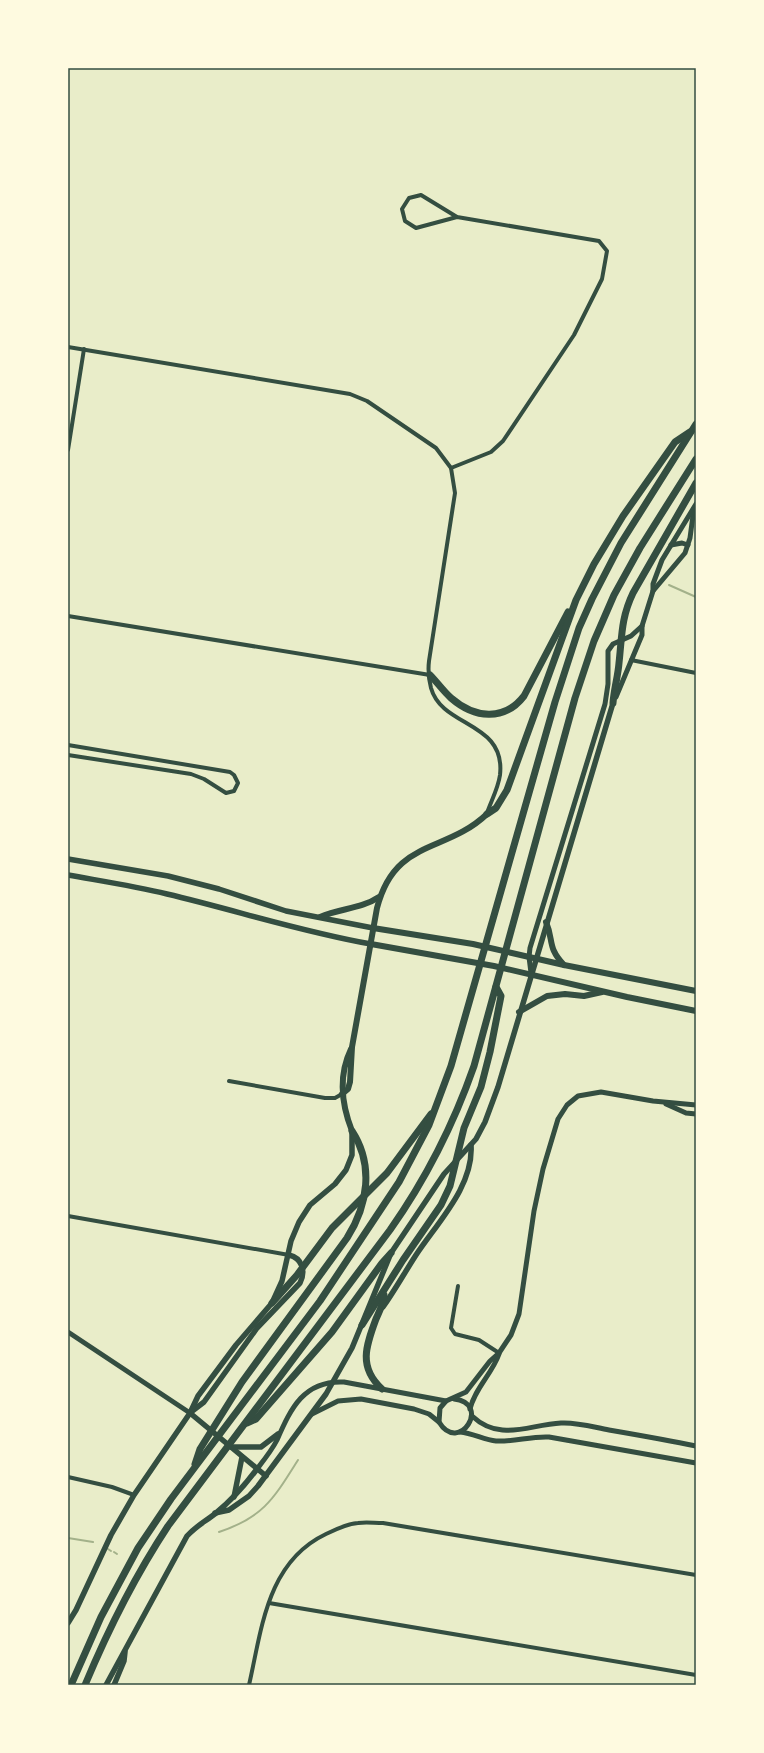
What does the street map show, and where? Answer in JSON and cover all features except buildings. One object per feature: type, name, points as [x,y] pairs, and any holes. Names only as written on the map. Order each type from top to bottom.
[{"type":"highway","points":[[203,1451],[234,1416],[316,1307],[363,1238],[417,1149],[429,1125],[451,1066],[488,931],[557,694],[579,628],[621,543],[696,424]]},
{"type":"highway","points":[[430,675],[452,699],[483,714],[504,713],[516,706],[524,696],[594,564],[623,516],[675,442],[692,431]]},
{"type":"highway","points":[[85,1685],[140,1569],[168,1526],[390,1230],[424,1178],[438,1153],[465,1093],[474,1066],[575,698],[594,641],[614,595],[629,566],[696,459]]},
{"type":"highway","points":[[613,703],[622,624],[628,603],[696,483]]},
{"type":"highway","points":[[487,814],[496,808],[510,783],[576,600]]},
{"type":"highway","points":[[362,1325],[441,1205],[453,1179],[464,1128],[481,1087],[490,1052],[501,996],[496,987]]},
{"type":"highway","points":[[272,1303],[281,1294],[332,1228],[391,1169],[433,1111]]},
{"type":"highway","points":[[70,1685],[101,1617],[138,1548],[194,1468],[226,1409],[258,1359],[347,1238],[357,1220],[363,1203],[366,1187],[363,1154],[360,1143],[352,1131]]},
{"type":"highway","points":[[245,1424],[256,1419],[332,1332],[382,1263],[391,1253]]},
{"type":"highway","points":[[382,1389],[370,1376],[366,1365],[368,1345],[384,1298],[384,1291]]},
{"type":"main road","points":[[215,1513],[229,1510],[249,1496],[266,1476],[312,1414],[334,1382],[362,1325],[372,1295],[391,1253],[441,1179],[472,1145],[485,1122],[492,1104],[613,703]]},
{"type":"main road","points":[[68,1623],[76,1610],[111,1536],[134,1495],[190,1413],[202,1391],[236,1345],[272,1303],[282,1281],[295,1231],[303,1215],[310,1205],[335,1184],[346,1170],[352,1155],[352,1131],[342,1094],[344,1063],[352,1047],[379,897],[388,879],[408,858],[421,850],[463,833],[487,814]]},
{"type":"main road","points":[[68,859],[174,878],[220,889],[286,911],[373,928],[474,944],[564,965],[696,991]]},
{"type":"main road","points":[[68,875],[118,883],[167,894],[288,927],[371,944],[531,973],[602,992],[696,1011]]},
{"type":"main road","points":[[320,918],[336,910],[368,904],[379,897]]},
{"type":"main road","points":[[546,922],[550,932],[552,949],[564,965]]},
{"type":"main road","points":[[519,1012],[547,996],[565,994],[584,996],[602,992]]},
{"type":"main road","points":[[379,1312],[453,1202],[468,1167],[472,1154],[472,1145]]},
{"type":"main road","points":[[190,1413],[204,1402],[246,1342],[300,1283],[303,1275],[300,1261],[289,1255]]},
{"type":"main road","points":[[190,1413],[266,1476]]},
{"type":"main road","points":[[231,1447],[261,1447],[278,1434]]},
{"type":"main road","points":[[234,1497],[242,1457]]},
{"type":"main road","points":[[106,1685],[187,1536],[198,1525],[234,1497],[257,1469]]},
{"type":"main road","points":[[114,1685],[124,1661],[126,1649]]},
{"type":"street","points":[[451,468],[491,452],[503,441],[574,335],[602,279],[607,252],[599,241],[457,216],[421,195],[408,198],[402,209],[405,221],[416,228],[457,216]]},
{"type":"street","points":[[68,347],[350,394],[366,401],[436,448],[451,468],[455,493],[429,661],[431,689],[441,704],[482,732],[493,744],[496,750],[500,767],[500,776],[487,814]]},
{"type":"street","points":[[68,450],[84,349]]},
{"type":"street","points":[[613,703],[642,635],[642,626],[653,591],[653,584],[662,560],[695,505]]},
{"type":"street","points":[[653,591],[682,558],[688,545],[695,505]]},
{"type":"street","points":[[671,545],[682,543],[688,545]]},
{"type":"street","points":[[68,616],[430,675]]},
{"type":"street","points":[[531,973],[528,956],[605,704],[608,684],[608,651],[613,644],[631,636],[642,626]]},
{"type":"street","points":[[631,660],[696,673]]},
{"type":"street","points":[[69,745],[230,772],[234,775],[238,782],[234,791],[226,793],[204,779],[191,774],[68,755],[69,745]]},
{"type":"street","points":[[229,1081],[325,1098],[335,1098],[342,1094]]},
{"type":"street","points":[[257,1469],[277,1440],[278,1434],[296,1404],[307,1392],[321,1384],[334,1382],[446,1401],[454,1399],[466,1392],[490,1361],[499,1353],[511,1335],[519,1314],[534,1211],[543,1169],[558,1119],[567,1105],[578,1096],[601,1092],[662,1102],[696,1105]]},
{"type":"street","points":[[662,1102],[686,1113],[696,1114]]},
{"type":"street","points":[[68,1216],[289,1255]]},
{"type":"street","points":[[458,1286],[451,1328],[455,1334],[480,1340],[499,1353]]},
{"type":"street","points":[[68,1332],[190,1413]]},
{"type":"street","points":[[470,1409],[472,1401],[495,1365],[499,1353]]},
{"type":"street","points":[[312,1414],[338,1401],[361,1399],[414,1409],[429,1414],[439,1422],[445,1430],[470,1433],[495,1441],[508,1441],[537,1436],[549,1437],[696,1463]]},
{"type":"street","points":[[454,1399],[463,1401],[470,1409],[472,1416],[481,1425],[496,1430],[515,1430],[551,1424],[572,1424],[696,1446]]},
{"type":"street","points":[[439,1422],[438,1413],[446,1401]]},
{"type":"street","points":[[459,1432],[468,1426],[472,1416]]},
{"type":"street","points":[[68,1478],[112,1487],[134,1495]]},
{"type":"street","points":[[249,1685],[275,1584],[297,1554],[313,1540],[334,1530],[357,1523],[383,1522],[696,1576]]},
{"type":"street","points":[[269,1604],[696,1675]]},
{"type":"waterway","points":[[669,585],[696,597]]},
{"type":"waterway","points":[[219,1532],[247,1520],[266,1505],[282,1485],[298,1460]]},
{"type":"waterway","points":[[68,1538],[93,1542]]}]
